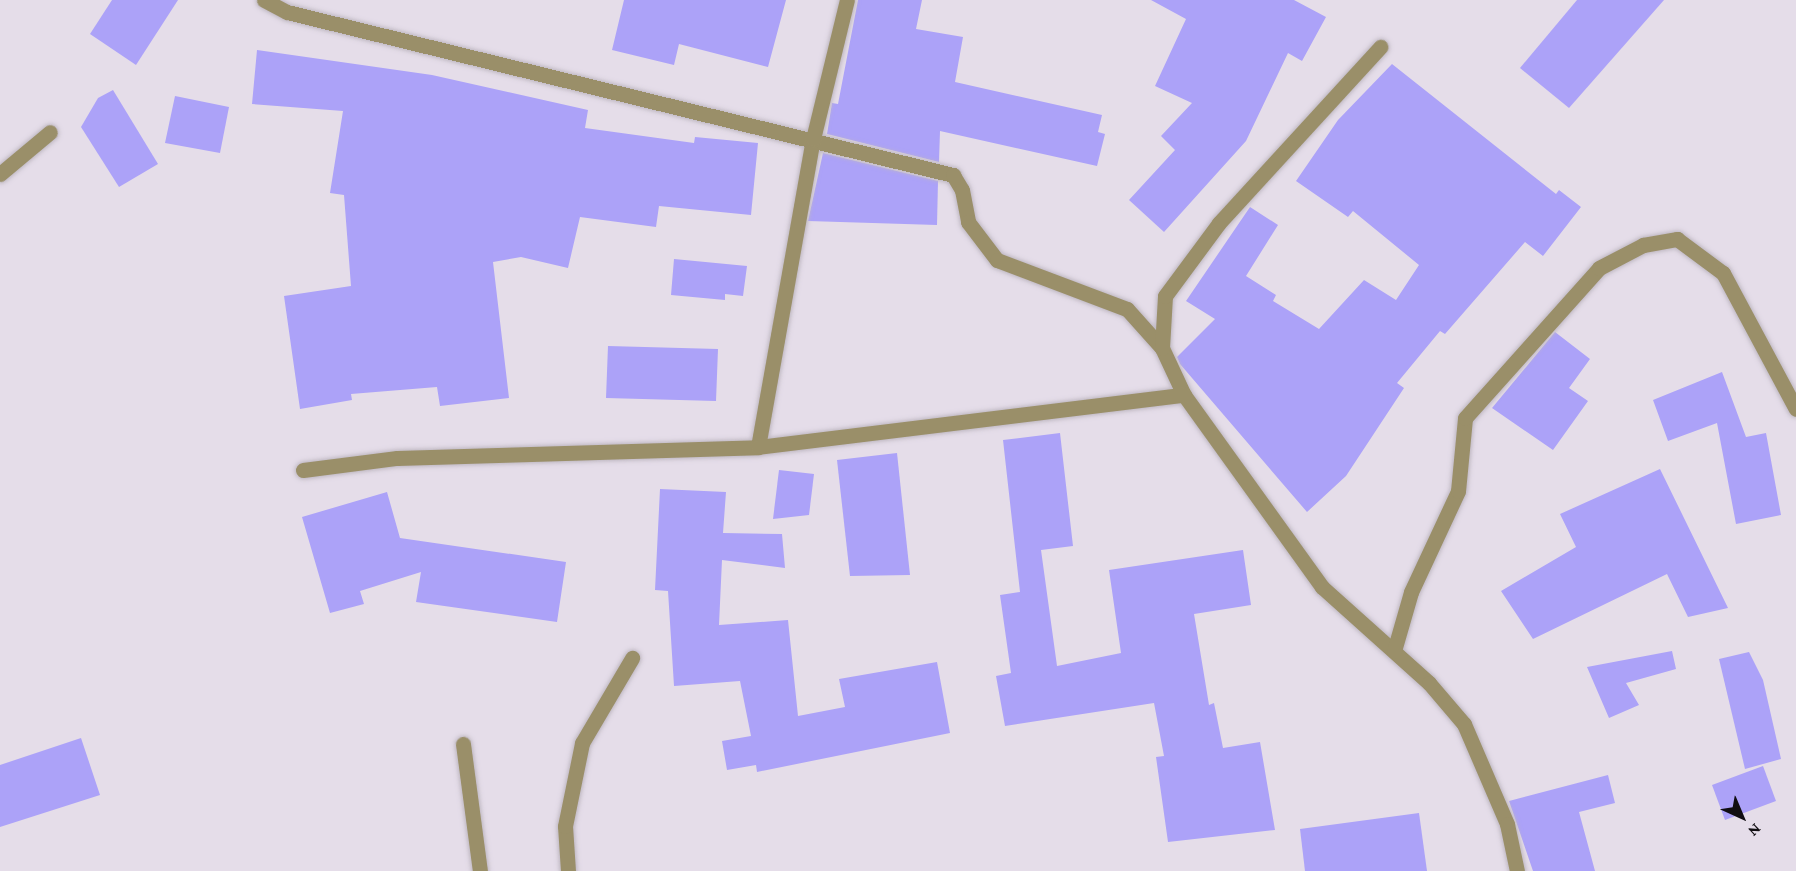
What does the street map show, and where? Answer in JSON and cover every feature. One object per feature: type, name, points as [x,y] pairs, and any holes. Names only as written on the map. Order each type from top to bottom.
[{"type":"street","points":[[264,0],[287,12],[813,138],[952,175],[962,190],[968,222],[997,260],[1127,309],[1162,348],[1184,395],[1322,587],[1394,651],[1464,724],[1507,824],[1517,871]]},
{"type":"street","points":[[758,447],[813,138],[847,0]]},
{"type":"street","points":[[1162,348],[1165,296],[1219,223],[1380,47]]},
{"type":"street","points":[[0,174],[50,132]]},
{"type":"street","points":[[1394,651],[1410,592],[1458,490],[1465,418],[1599,268],[1643,245],[1677,239],[1723,273],[1796,409]]},
{"type":"street","points":[[303,470],[397,458],[758,447],[1184,395]]},
{"type":"street","points":[[568,871],[568,806],[582,743],[632,658]]},
{"type":"street","points":[[463,744],[480,871]]},
{"type":"building","points":[[112,0],[178,0],[136,65],[90,34]]},
{"type":"building","points":[[624,0],[786,0],[768,67],[679,44],[674,65],[612,50]]},
{"type":"building","points":[[858,0],[922,0],[916,29],[963,37],[955,82],[1102,115],[1098,132],[1105,134],[1097,166],[940,131],[939,162],[827,134],[832,103],[838,104]]},
{"type":"building","points":[[1151,0],[1294,0],[1326,17],[1302,61],[1288,53],[1246,141],[1164,232],[1129,200],[1175,150],[1161,136],[1192,103],[1155,86],[1186,19]]},
{"type":"building","points":[[1577,0],[1664,0],[1569,108],[1520,68]]},
{"type":"building","points":[[257,50],[432,75],[588,110],[585,128],[694,143],[695,137],[758,143],[751,215],[659,206],[656,227],[580,217],[568,268],[521,257],[493,262],[509,398],[440,406],[437,387],[351,394],[352,400],[300,409],[284,296],[351,286],[344,195],[330,193],[343,111],[252,104]]},
{"type":"building","points":[[1392,64],[1556,194],[1559,190],[1581,207],[1543,256],[1525,242],[1445,334],[1440,331],[1397,383],[1404,388],[1346,476],[1307,512],[1180,364],[1177,357],[1215,319],[1186,301],[1250,207],[1278,225],[1246,276],[1276,295],[1273,301],[1319,329],[1364,280],[1396,300],[1419,265],[1353,211],[1348,217],[1296,181],[1338,120]]},
{"type":"building","points":[[113,90],[158,164],[119,187],[81,127],[98,98]]},
{"type":"building","points":[[175,96],[229,107],[220,153],[165,143]]},
{"type":"building","points":[[823,153],[938,181],[937,225],[808,221]]},
{"type":"building","points":[[674,259],[747,266],[743,296],[725,294],[725,300],[671,295]]},
{"type":"building","points":[[1555,332],[1590,359],[1569,388],[1588,401],[1553,450],[1492,408]]},
{"type":"building","points":[[608,346],[718,349],[716,401],[606,398]]},
{"type":"building","points":[[1722,372],[1746,437],[1766,433],[1781,515],[1736,524],[1717,423],[1668,441],[1653,400]]},
{"type":"building","points":[[1060,433],[1073,546],[1041,550],[1057,666],[1121,653],[1109,570],[1243,550],[1251,605],[1194,614],[1209,705],[1214,703],[1223,748],[1260,742],[1275,830],[1168,842],[1156,757],[1164,756],[1154,703],[1005,726],[996,676],[1011,673],[1000,595],[1020,592],[1003,440]]},
{"type":"building","points":[[897,453],[910,575],[850,576],[837,460]]},
{"type":"building","points":[[1660,469],[1728,608],[1688,617],[1667,574],[1533,639],[1501,591],[1576,547],[1560,514]]},
{"type":"building","points":[[779,470],[814,474],[809,515],[773,519]]},
{"type":"building","points":[[660,489],[726,492],[723,533],[782,534],[785,568],[722,560],[719,625],[788,620],[798,716],[845,707],[839,679],[937,662],[950,733],[757,772],[756,765],[727,770],[722,741],[751,736],[740,681],[674,686],[668,591],[655,590]]},
{"type":"building","points":[[387,492],[400,538],[566,562],[557,622],[416,602],[421,572],[360,591],[364,604],[330,613],[302,517]]},
{"type":"building","points":[[1672,651],[1676,669],[1626,683],[1639,705],[1609,718],[1587,667]]},
{"type":"building","points":[[1749,652],[1763,680],[1781,759],[1745,769],[1719,659]]},
{"type":"building","points":[[81,738],[100,795],[0,827],[0,765]]},
{"type":"building","points":[[1763,766],[1776,801],[1725,820],[1712,785]]},
{"type":"building","points":[[1608,775],[1615,803],[1579,812],[1595,871],[1533,871],[1509,801]]},
{"type":"building","points":[[1419,813],[1427,871],[1305,871],[1300,829]]}]
